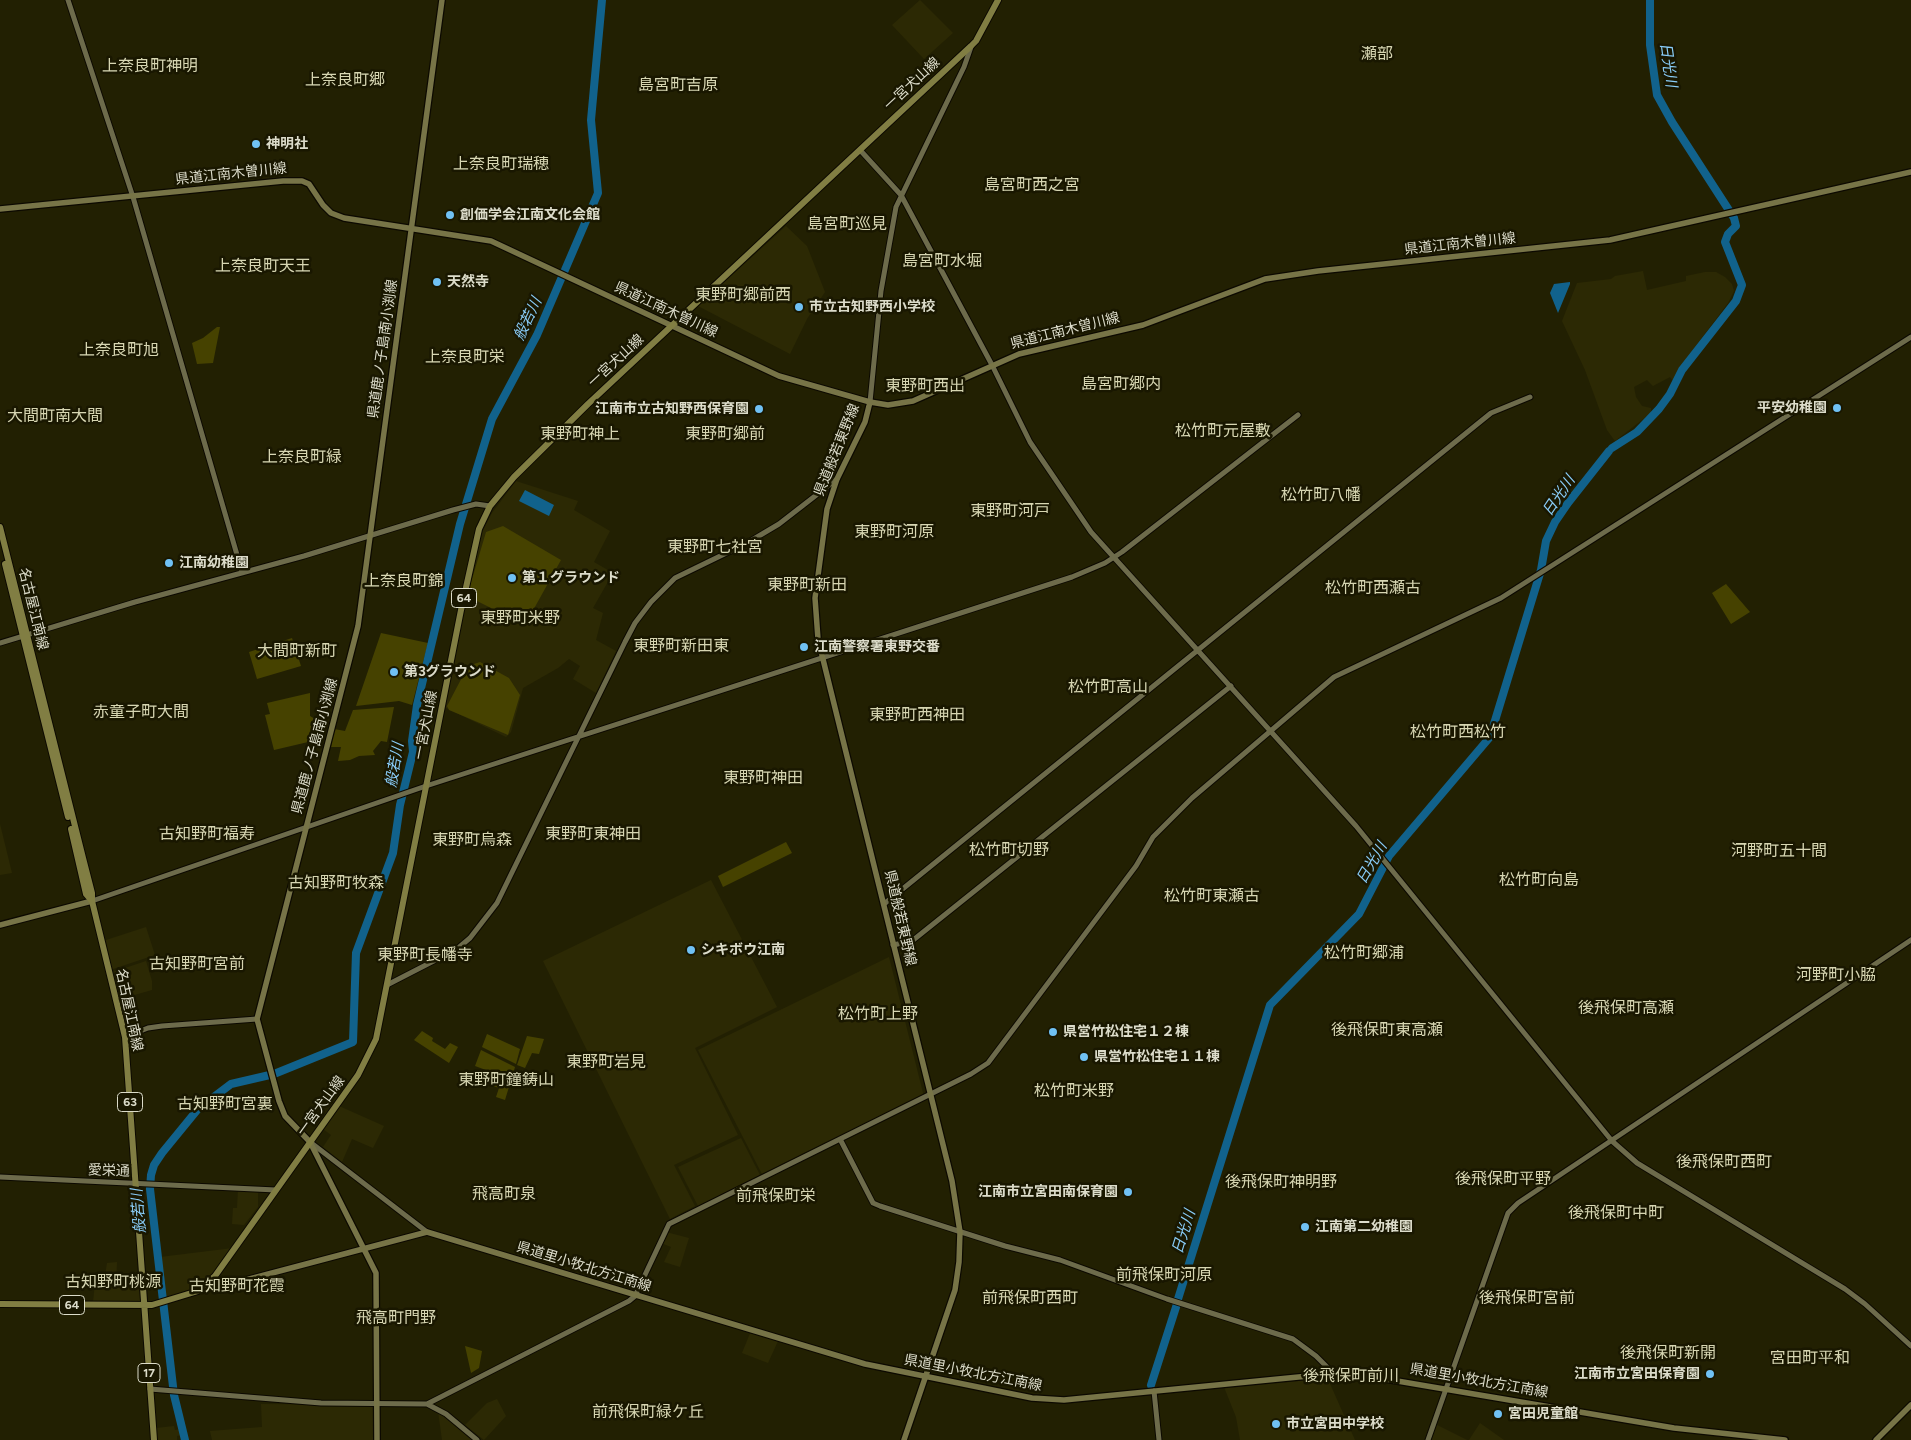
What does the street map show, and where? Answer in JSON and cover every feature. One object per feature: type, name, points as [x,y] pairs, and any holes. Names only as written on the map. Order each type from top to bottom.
[{"type":"main road","name":"県道鹿ノ子島南小渕線","points":[[257,1019],[358,626],[442,0]]},
{"type":"main road","name":"一宮犬山線","points":[[0,1304],[144,1306],[189,1295],[209,1283],[358,1075],[371,1053],[380,1024],[426,786],[479,529],[490,506],[514,477],[671,326],[971,46],[976,41],[998,0]]},
{"type":"main road","name":"県道江南木曽川線","points":[[0,209],[296,180],[309,184],[331,213],[344,218],[491,241],[779,376],[870,402],[888,405],[913,401],[992,365],[1038,349],[1143,325],[1246,284],[1284,275],[1610,240],[1911,172]]},
{"type":"main road","name":"県道般若東野線","points":[[870,402],[853,448],[830,494],[823,528],[815,590],[818,639],[952,1181],[960,1232],[959,1262],[955,1290],[904,1440]]},
{"type":"main road","name":"名古屋江南線","points":[[0,526],[25,635]]},
{"type":"main road","name":"名古屋江南線","points":[[0,545],[90,884],[92,901],[125,1037],[144,1306]]},
{"type":"main road","points":[[0,925],[92,901]]},
{"type":"main road","points":[[257,1019],[285,1116],[310,1142],[376,1272],[377,1440]]},
{"type":"main road","points":[[209,1283],[220,1287],[426,1232]]},
{"type":"main road","name":"県道里小牧北方江南線","points":[[426,1232],[865,1364],[1039,1399],[1064,1400],[1329,1374],[1380,1376],[1674,1428],[1785,1440]]},
{"type":"main road","name":"17","points":[[144,1306],[154,1440]]},
{"type":"main road","points":[[1876,1440],[1911,1405]]},
{"type":"street","points":[[68,0],[133,197],[242,572]]},
{"type":"street","points":[[870,402],[881,291],[896,206],[964,67],[971,46]]},
{"type":"street","points":[[860,150],[901,195],[1045,467],[1078,514],[1113,558],[1356,826],[1612,1141],[1637,1162],[1845,1289],[1879,1316],[1911,1346]]},
{"type":"street","points":[[427,1404],[617,1308],[635,1296],[669,1224],[971,1074],[994,1058],[1136,866],[1153,838],[1192,798],[1270,729],[1344,671],[1486,605],[1540,574],[1911,337]]},
{"type":"street","points":[[884,904],[1491,413],[1530,397]]},
{"type":"street","points":[[92,901],[426,786],[1072,577],[1113,558],[1298,415]]},
{"type":"street","points":[[387,985],[457,949],[470,938],[498,903],[635,623],[670,582],[780,524],[837,479]]},
{"type":"street","points":[[0,642],[304,556],[370,534],[476,504],[490,506]]},
{"type":"street","points":[[894,945],[912,941],[1231,686]]},
{"type":"street","points":[[1428,1440],[1508,1213],[1518,1204],[1911,940]]},
{"type":"street","points":[[125,1037],[148,1028],[162,1026],[257,1019]]},
{"type":"street","points":[[840,1139],[873,1202],[960,1232],[1060,1260],[1167,1298],[1293,1339],[1316,1356],[1329,1369],[1329,1374]]},
{"type":"street","points":[[310,1142],[426,1232]]},
{"type":"street","name":"愛栄通","points":[[0,1177],[276,1190]]},
{"type":"street","points":[[150,1389],[321,1403],[427,1404],[446,1414],[477,1440]]},
{"type":"street","points":[[1154,1391],[1159,1440]]},
{"type":"shaded area","points":[[920,0],[953,33],[924,59],[892,25]]},
{"type":"shaded area","points":[[786,226],[807,246],[825,292],[807,319],[790,354],[698,306]]},
{"type":"shaded area","points":[[1643,271],[1647,290],[1686,281],[1686,276],[1716,272],[1732,284],[1734,291],[1728,303],[1680,367],[1673,381],[1670,377],[1653,386],[1647,380],[1634,387],[1636,397],[1642,406],[1651,408],[1651,413],[1615,441],[1607,430],[1585,370],[1562,321],[1577,283],[1611,279],[1615,276]]},
{"type":"shaded area","points":[[217,327],[220,327],[213,363],[197,364],[192,343],[203,338]]},
{"type":"shaded area","points":[[516,481],[578,501],[574,510],[610,531],[594,562],[613,573],[593,608],[603,613],[596,640],[616,651],[596,693],[573,679],[580,666],[569,659],[558,668],[523,688],[511,732],[506,737],[444,707],[454,647],[483,530],[492,513]]},
{"type":"shaded area","name":"第１グラウンド","points":[[503,526],[561,560],[526,623],[523,624],[467,596],[486,532]]},
{"type":"shaded area","points":[[1726,584],[1750,612],[1731,624],[1712,593]]},
{"type":"shaded area","name":"第3グラウンド","points":[[381,633],[428,643],[412,705],[399,701],[356,706]]},
{"type":"shaded area","points":[[292,638],[301,666],[257,679],[249,652]]},
{"type":"shaded area","points":[[480,662],[509,678],[520,695],[508,735],[449,710],[447,706],[468,666]]},
{"type":"shaded area","points":[[310,693],[310,716],[315,719],[321,739],[274,750],[265,715],[270,714],[267,703]]},
{"type":"shaded area","points":[[394,707],[387,742],[381,741],[373,751],[375,755],[359,756],[350,760],[338,761],[341,747],[331,747],[334,729],[345,731],[353,710]]},
{"type":"shaded area","points":[[0,824],[12,873],[0,875]]},
{"type":"shaded area","points":[[786,842],[792,853],[723,887],[718,876]]},
{"type":"shaded area","points":[[711,880],[777,1007],[695,1048],[738,1135],[674,1165],[695,1206],[670,1219],[543,961]]},
{"type":"shaded area","points":[[146,927],[155,955],[110,970],[103,941]]},
{"type":"shaded area","points":[[889,957],[924,1097],[763,1176],[698,1050]]},
{"type":"shaded area","points":[[146,961],[152,981],[152,990],[117,1000],[110,973]]},
{"type":"shaded area","points":[[422,1031],[433,1038],[432,1041],[445,1049],[450,1043],[458,1047],[449,1063],[414,1040]]},
{"type":"shaded area","points":[[487,1034],[520,1049],[516,1064],[482,1047]]},
{"type":"shaded area","points":[[527,1036],[544,1039],[539,1054],[532,1053],[525,1068],[517,1065]]},
{"type":"shaded area","points":[[481,1050],[515,1067],[505,1100],[496,1097],[499,1088],[490,1085],[494,1073],[475,1066]]},
{"type":"shaded area","points":[[339,1106],[384,1126],[373,1148],[352,1139],[342,1162],[323,1147],[331,1135],[323,1129]]},
{"type":"shaded area","points":[[741,1138],[760,1175],[698,1206],[678,1167]]},
{"type":"shaded area","points":[[238,1190],[258,1192],[258,1207],[244,1225],[232,1224],[233,1208],[237,1208]]},
{"type":"shaded area","points":[[666,1232],[689,1238],[680,1267],[664,1262],[671,1247],[661,1243]]},
{"type":"shaded area","points":[[233,1248],[203,1286],[164,1301],[160,1257]]},
{"type":"shaded area","points":[[117,1262],[116,1284],[121,1284],[121,1281],[141,1281],[143,1304],[93,1303],[95,1282],[104,1282],[107,1263]]},
{"type":"shaded area","points":[[751,1331],[778,1341],[768,1363],[742,1353]]},
{"type":"shaded area","points":[[465,1346],[482,1351],[479,1368],[471,1373]]},
{"type":"shaded area","points":[[1327,1377],[1355,1440],[1240,1440],[1236,1417],[1224,1387]]},
{"type":"shaded area","points":[[497,1399],[506,1416],[484,1440],[465,1425],[487,1403]]},
{"type":"shaded area","points":[[261,1404],[375,1405],[375,1440],[212,1440],[210,1431],[262,1427]]},
{"type":"shaded area","points":[[438,1411],[448,1416],[473,1440],[442,1440]]},
{"type":"shaded area","points":[[1480,1423],[1504,1440],[1469,1440]]},
{"type":"shaded area","points":[[1435,1424],[1467,1440],[1429,1440]]},
{"type":"shaded area","points":[[174,1426],[175,1430],[181,1429],[182,1435],[177,1436],[177,1440],[157,1440],[156,1428]]},
{"type":"water","points":[[1570,282],[1558,313],[1550,293],[1554,284]]},
{"type":"water","points":[[525,490],[554,505],[549,516],[519,501]]},
{"type":"waterway","name":"般若川","points":[[185,1440],[174,1395],[150,1189],[151,1175],[154,1165],[162,1153],[198,1109],[231,1084],[274,1074],[353,1042],[356,953],[393,853],[400,805],[413,752],[412,741],[417,705],[460,524],[492,419],[537,335],[598,193],[591,120],[602,0]]},
{"type":"waterway","name":"日光川","points":[[1612,448],[1637,432],[1659,409],[1670,394],[1682,370],[1736,301],[1742,285],[1725,242],[1728,234],[1736,226],[1734,218],[1672,122],[1657,95],[1650,45],[1650,0]]},
{"type":"waterway","name":"日光川","points":[[1178,1299],[1270,1005],[1359,914],[1389,856],[1490,737],[1541,570],[1546,541],[1555,522],[1568,503],[1609,451]]},
{"type":"waterway","name":"日光川","points":[[1151,1385],[1177,1304]]},
{"type":"place","name":"神明社","points":[[256,144]]},
{"type":"place","name":"創価学会江南文化会館","points":[[450,215]]},
{"type":"place","name":"天然寺","points":[[437,282]]},
{"type":"place","name":"市立古知野西小学校","points":[[799,307]]},
{"type":"place","name":"平安幼稚園","points":[[1837,408]]},
{"type":"place","name":"江南市立古知野西保育園","points":[[759,409]]},
{"type":"place","name":"江南幼稚園","points":[[169,563]]},
{"type":"place","name":"第１グラウンド","points":[[512,578]]},
{"type":"place","name":"江南警察署東野交番","points":[[804,647]]},
{"type":"place","name":"第3グラウンド","points":[[394,672]]},
{"type":"place","name":"シキボウ江南","points":[[691,950]]},
{"type":"place","name":"県営竹松住宅１２棟","points":[[1053,1032]]},
{"type":"place","name":"県営竹松住宅１１棟","points":[[1084,1057]]},
{"type":"place","name":"江南市立宮田南保育園","points":[[1128,1192]]},
{"type":"place","name":"江南第二幼稚園","points":[[1305,1227]]},
{"type":"place","name":"江南市立宮田保育園","points":[[1710,1374]]},
{"type":"place","name":"宮田児童館","points":[[1498,1414]]},
{"type":"place","name":"市立宮田中学校","points":[[1276,1424]]},
{"type":"district","name":"瀬部","points":[[1377,54]]},
{"type":"district","name":"上奈良町神明","points":[[150,66]]},
{"type":"district","name":"上奈良町郷","points":[[345,80]]},
{"type":"district","name":"島宮町吉原","points":[[678,85]]},
{"type":"district","name":"上奈良町瑞穂","points":[[501,164]]},
{"type":"district","name":"島宮町西之宮","points":[[1032,185]]},
{"type":"district","name":"島宮町巡見","points":[[847,224]]},
{"type":"district","name":"島宮町水堀","points":[[942,261]]},
{"type":"district","name":"上奈良町天王","points":[[263,266]]},
{"type":"district","name":"東野町郷前西","points":[[743,295]]},
{"type":"district","name":"上奈良町旭","points":[[119,350]]},
{"type":"district","name":"上奈良町栄","points":[[465,357]]},
{"type":"district","name":"島宮町郷内","points":[[1121,384]]},
{"type":"district","name":"東野町西出","points":[[925,386]]},
{"type":"district","name":"大間町南大間","points":[[55,416]]},
{"type":"district","name":"松竹町元屋敷","points":[[1223,431]]},
{"type":"district","name":"東野町神上","points":[[580,434]]},
{"type":"district","name":"東野町郷前","points":[[725,434]]},
{"type":"district","name":"上奈良町緑","points":[[302,457]]},
{"type":"district","name":"松竹町八幡","points":[[1321,495]]},
{"type":"district","name":"東野町河戸","points":[[1010,511]]},
{"type":"district","name":"東野町河原","points":[[894,532]]},
{"type":"district","name":"東野町七社宮","points":[[715,547]]},
{"type":"district","name":"上奈良町錦","points":[[404,581]]},
{"type":"district","name":"東野町新田","points":[[807,585]]},
{"type":"district","name":"松竹町西瀬古","points":[[1373,588]]},
{"type":"district","name":"東野町米野","points":[[520,618]]},
{"type":"district","name":"東野町新田東","points":[[681,646]]},
{"type":"district","name":"大間町新町","points":[[297,651]]},
{"type":"district","name":"松竹町高山","points":[[1108,687]]},
{"type":"district","name":"赤童子町大間","points":[[141,712]]},
{"type":"district","name":"東野町西神田","points":[[917,715]]},
{"type":"district","name":"松竹町西松竹","points":[[1458,732]]},
{"type":"district","name":"東野町神田","points":[[763,778]]},
{"type":"district","name":"古知野町福寿","points":[[207,834]]},
{"type":"district","name":"東野町東神田","points":[[593,834]]},
{"type":"district","name":"東野町烏森","points":[[472,840]]},
{"type":"district","name":"松竹町切野","points":[[1009,850]]},
{"type":"district","name":"河野町五十間","points":[[1779,851]]},
{"type":"district","name":"松竹町向島","points":[[1539,880]]},
{"type":"district","name":"古知野町牧森","points":[[336,883]]},
{"type":"district","name":"松竹町東瀬古","points":[[1212,896]]},
{"type":"district","name":"松竹町郷浦","points":[[1364,953]]},
{"type":"district","name":"東野町長幡寺","points":[[425,955]]},
{"type":"district","name":"古知野町宮前","points":[[197,964]]},
{"type":"district","name":"河野町小脇","points":[[1836,975]]},
{"type":"district","name":"後飛保町高瀬","points":[[1626,1008]]},
{"type":"district","name":"松竹町上野","points":[[878,1014]]},
{"type":"district","name":"後飛保町東高瀬","points":[[1387,1030]]},
{"type":"district","name":"東野町岩見","points":[[606,1062]]},
{"type":"district","name":"東野町鐘鋳山","points":[[506,1080]]},
{"type":"district","name":"松竹町米野","points":[[1074,1091]]},
{"type":"district","name":"古知野町宮裏","points":[[225,1104]]},
{"type":"district","name":"後飛保町西町","points":[[1724,1162]]},
{"type":"district","name":"後飛保町平野","points":[[1503,1179]]},
{"type":"district","name":"後飛保町神明野","points":[[1281,1182]]},
{"type":"district","name":"飛高町泉","points":[[504,1194]]},
{"type":"district","name":"前飛保町栄","points":[[776,1196]]},
{"type":"district","name":"後飛保町中町","points":[[1616,1213]]},
{"type":"district","name":"前飛保町河原","points":[[1164,1275]]},
{"type":"district","name":"古知野町桃源","points":[[113,1282]]},
{"type":"district","name":"古知野町花霞","points":[[237,1286]]},
{"type":"district","name":"前飛保町西町","points":[[1030,1298]]},
{"type":"district","name":"後飛保町宮前","points":[[1527,1298]]},
{"type":"district","name":"飛高町門野","points":[[396,1318]]},
{"type":"district","name":"後飛保町新開","points":[[1668,1353]]},
{"type":"district","name":"宮田町平和","points":[[1810,1358]]},
{"type":"district","name":"後飛保町前川","points":[[1351,1376]]},
{"type":"district","name":"前飛保町緑ケ丘","points":[[648,1412]]}]
